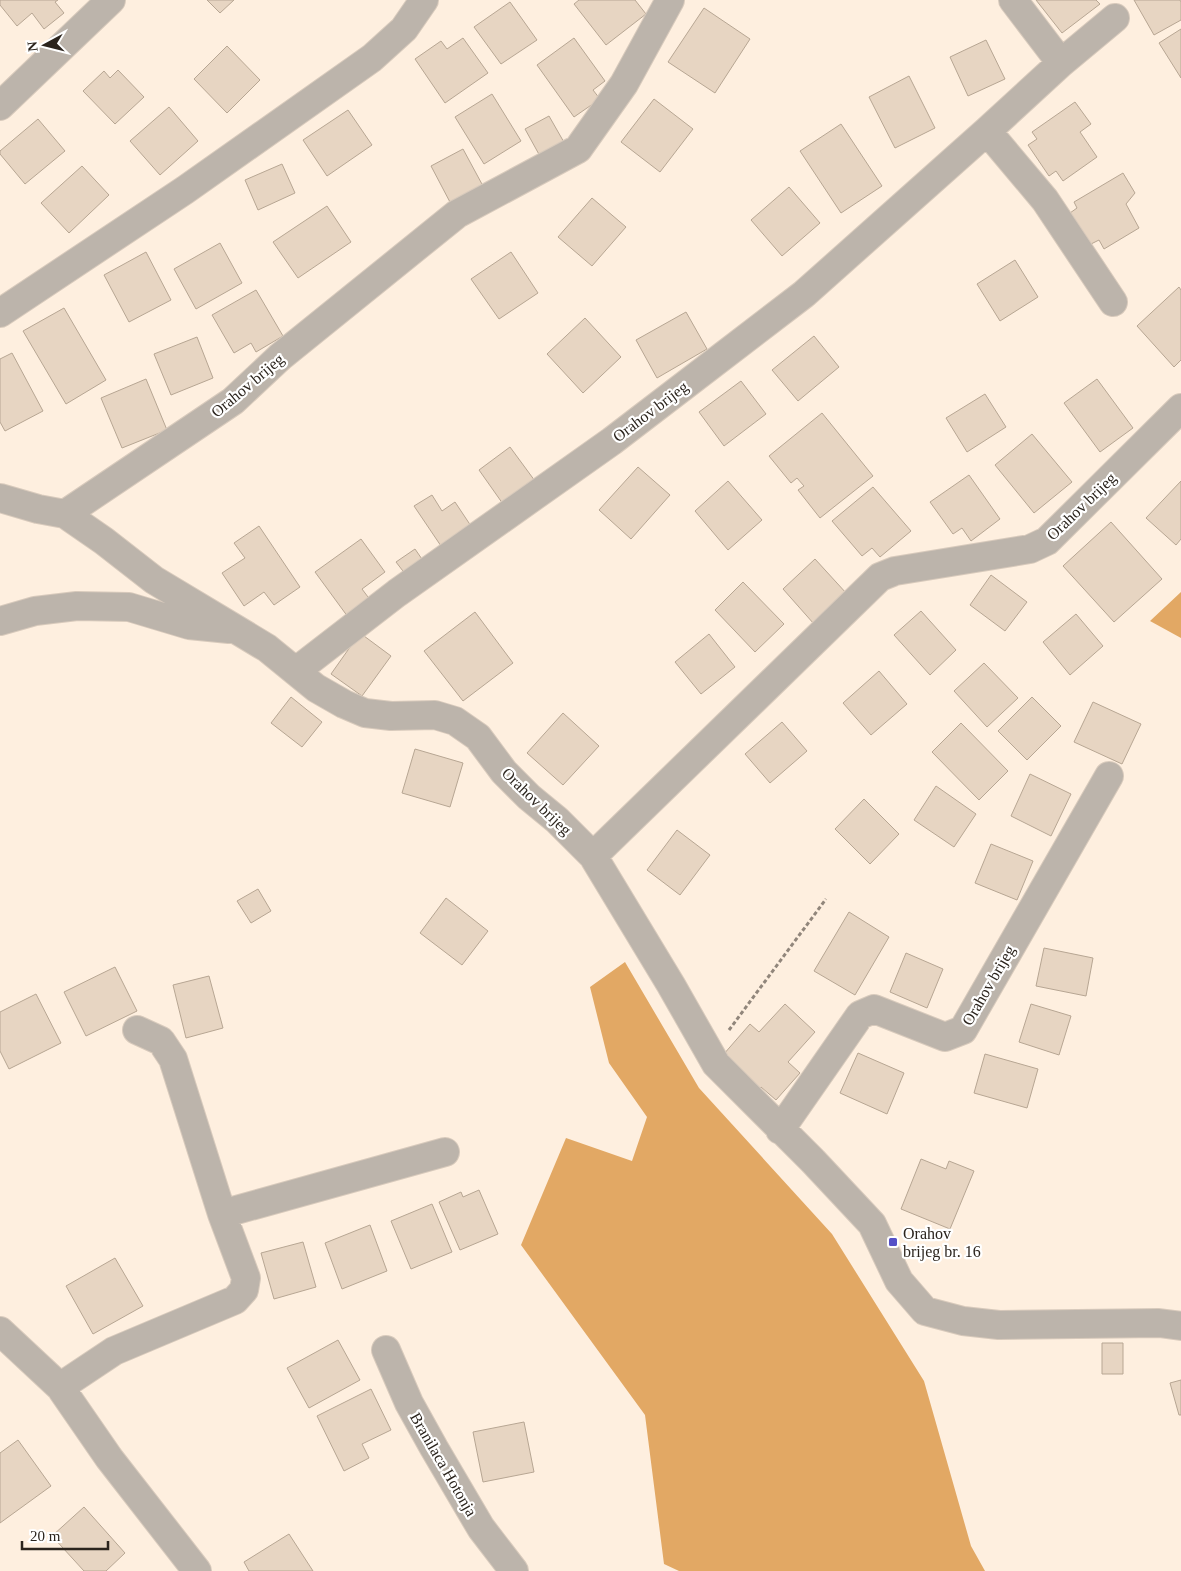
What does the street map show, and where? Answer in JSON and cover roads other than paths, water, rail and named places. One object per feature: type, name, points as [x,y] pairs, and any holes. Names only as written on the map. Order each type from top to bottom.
[{"type":"street","points":[[0,106],[111,0]]},
{"type":"street","points":[[0,313],[185,190],[372,58],[404,29],[424,0]]},
{"type":"street","name":"Orahov brijeg","points":[[65,514],[233,401],[280,357],[457,214],[578,149],[624,84],[670,0]]},
{"type":"street","points":[[1012,0],[1060,63]]},
{"type":"street","name":"Orahov brijeg","points":[[296,670],[397,593],[612,441],[804,294],[988,131],[1060,63],[1115,18]]},
{"type":"street","points":[[988,131],[1046,200],[1113,302]]},
{"type":"street","name":"Orahov brijeg","points":[[593,856],[880,576],[895,571],[1030,549],[1047,541],[1181,408]]},
{"type":"street","name":"Orahov brijeg","points":[[0,498],[38,509],[65,514],[104,541],[154,580],[267,648],[316,688],[344,704],[365,713],[391,716],[435,715],[455,721],[478,737],[510,778],[529,797],[557,820],[593,856],[716,1064],[814,1162],[872,1224],[899,1280],[925,1311],[963,1321],[999,1325],[1159,1323],[1181,1326]]},
{"type":"street","name":"Orahov brijeg","points":[[0,621],[35,611],[77,606],[129,607],[189,625],[238,630]]},
{"type":"street","name":"Orahov brijeg","points":[[780,1130],[860,1015],[874,1010],[945,1037],[962,1030],[1108,776]]},
{"type":"street","points":[[60,1387],[114,1352],[235,1300],[244,1290],[246,1278],[222,1214],[173,1059],[160,1041],[136,1030]]},
{"type":"street","points":[[222,1214],[445,1152]]},
{"type":"street","points":[[0,1331],[60,1387],[109,1458],[197,1571]]},
{"type":"street","name":"Branilaca Hotonja","points":[[386,1350],[409,1403],[430,1440],[481,1528],[514,1571]]},
{"type":"place","name":"Orahov brijeg br. 16","points":[[893,1242]]}]
